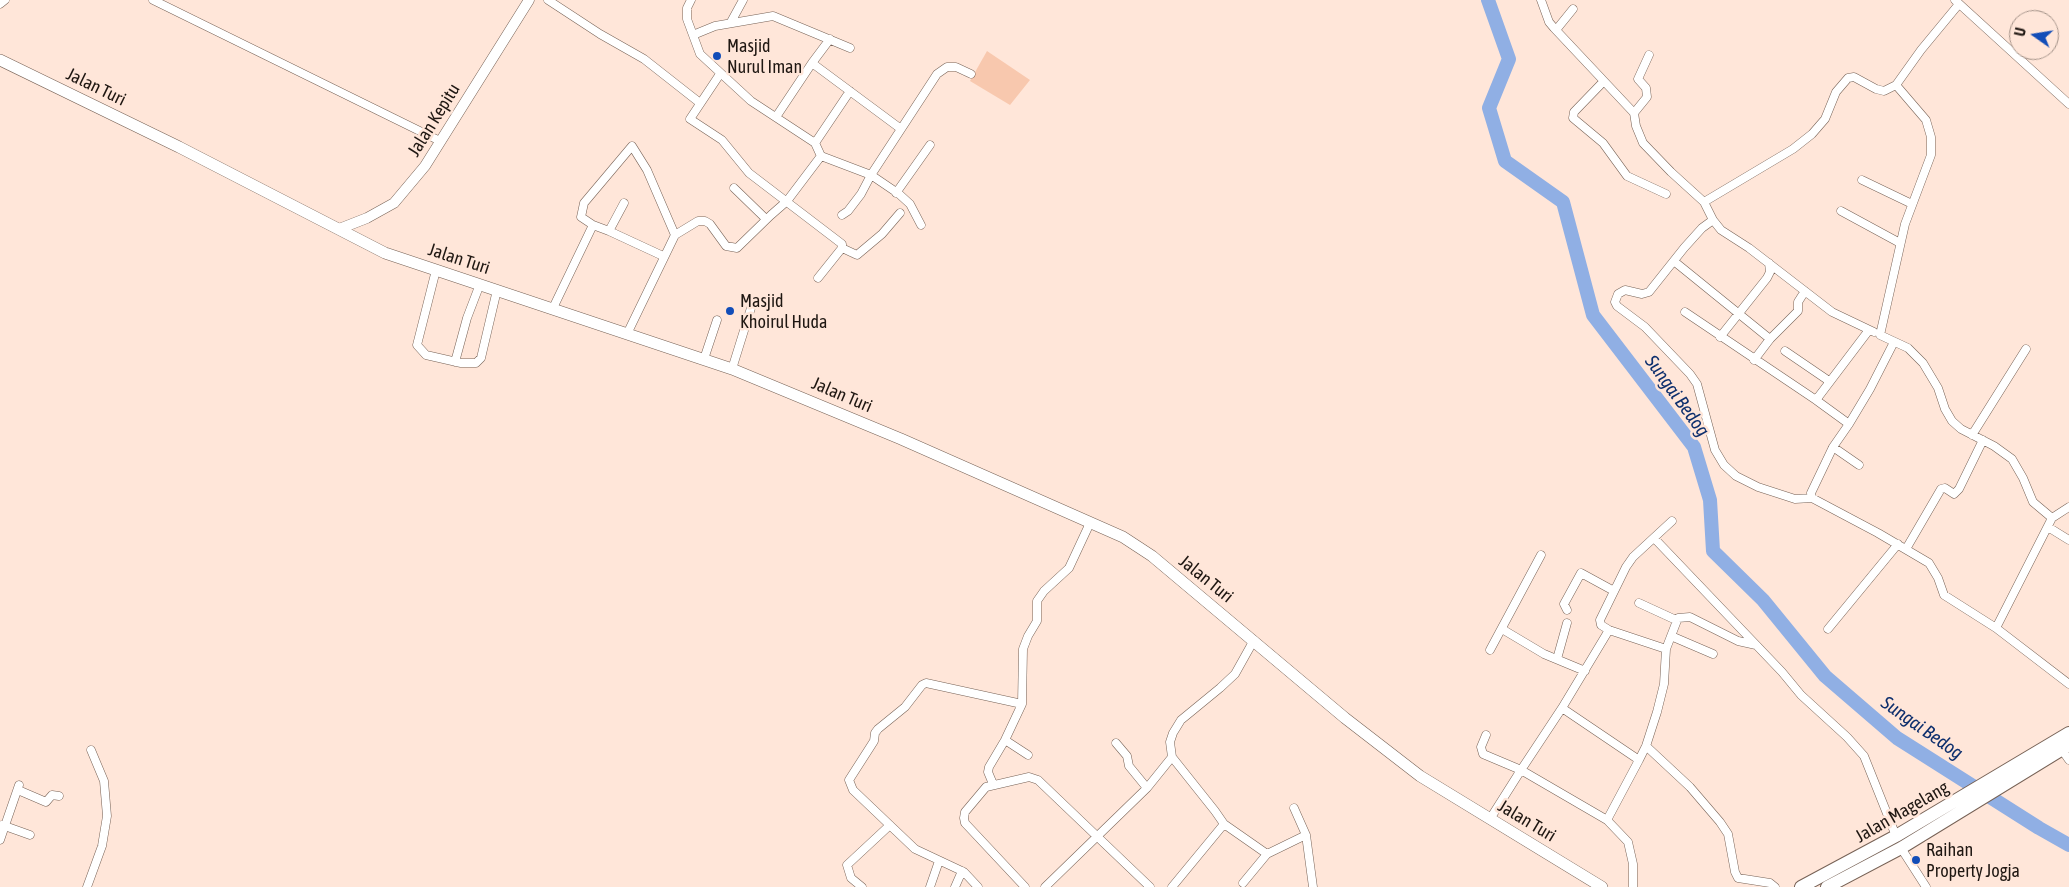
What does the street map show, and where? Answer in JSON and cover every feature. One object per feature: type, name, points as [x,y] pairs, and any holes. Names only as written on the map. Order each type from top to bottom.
[{"type":"highway","name":"Jalan Magelang","points":[[1827,887],[2003,779],[2069,733]]},
{"type":"highway","name":"Jalan Magelang","points":[[2003,779],[2067,752]]},
{"type":"highway","name":"Jalan Magelang","points":[[1801,887],[1899,842]]},
{"type":"main road","name":"Jalan Turi","points":[[0,60],[144,130],[385,253],[732,369],[901,438],[1123,537],[1152,556],[1345,718],[1420,776],[1602,887]]},
{"type":"street","points":[[0,4],[5,0]]},
{"type":"street","points":[[153,0],[440,142]]},
{"type":"street","name":"Jalan Kepitu","points":[[339,229],[367,218],[394,203],[425,166],[529,0]]},
{"type":"street","points":[[548,0],[600,34],[644,59],[700,103]]},
{"type":"street","points":[[691,0],[687,19],[700,54],[720,74],[752,101],[815,143],[821,156],[871,175],[896,193],[910,204],[921,225]]},
{"type":"street","points":[[731,22],[743,0]]},
{"type":"street","points":[[1541,0],[1549,22],[1634,113],[1636,126],[1644,143],[1671,172],[1704,202],[1712,220],[1721,230],[1769,263],[1832,312],[1908,348],[1923,363],[1938,388],[1945,409],[1952,421],[1961,429],[1983,440],[2012,459],[2023,478],[2033,502],[2052,518]]},
{"type":"street","points":[[1704,202],[1792,149],[1812,134],[1825,118],[1836,92],[1848,78],[1854,77],[1876,90],[1884,91],[1896,85],[1957,2],[2069,104]]},
{"type":"street","points":[[1556,30],[1573,9]]},
{"type":"street","points":[[693,35],[731,22],[773,16],[850,48]]},
{"type":"street","points":[[776,117],[812,63],[830,40]]},
{"type":"street","points":[[1634,113],[1647,97],[1646,88],[1638,78],[1649,55]]},
{"type":"street","points":[[812,63],[901,129]]},
{"type":"street","points":[[842,215],[848,211],[861,194],[871,175],[937,74],[947,67],[956,67],[971,74]]},
{"type":"street","points":[[720,74],[690,119],[722,140],[745,169],[842,244],[842,248],[857,255],[882,234],[900,213]]},
{"type":"street","points":[[1603,82],[1574,112],[1573,118],[1604,143],[1627,176],[1666,194]]},
{"type":"street","points":[[1880,335],[1900,243],[1912,204],[1931,155],[1932,137],[1926,120],[1896,85]]},
{"type":"street","points":[[815,143],[850,91]]},
{"type":"street","points":[[896,193],[930,145]]},
{"type":"street","points":[[664,256],[593,225],[581,217],[584,203],[632,146],[647,170],[675,235]]},
{"type":"street","points":[[627,334],[675,235],[698,221],[705,221],[710,224],[726,246],[737,248],[766,219],[788,202],[821,156]]},
{"type":"street","points":[[1862,180],[1912,204]]},
{"type":"street","points":[[734,188],[766,219]]},
{"type":"street","points":[[609,231],[624,203]]},
{"type":"street","points":[[1841,211],[1900,243]]},
{"type":"street","points":[[359,240],[356,234],[357,230],[367,218]]},
{"type":"street","points":[[1712,220],[1696,234],[1649,292],[1642,294],[1625,290],[1620,292],[1616,298],[1617,306],[1645,327],[1690,374],[1697,384],[1715,450],[1724,465],[1736,476],[1758,488],[1795,499],[1812,498],[1898,544],[1929,563],[1938,578],[1944,595],[1996,628],[2069,684]]},
{"type":"street","points":[[553,308],[593,225]]},
{"type":"street","points":[[818,278],[842,248]]},
{"type":"street","points":[[1675,262],[1770,339]]},
{"type":"street","points":[[1720,337],[1767,278],[1770,272],[1769,263]]},
{"type":"street","points":[[436,270],[417,344],[426,355],[455,362],[476,363],[481,358],[497,290]]},
{"type":"street","points":[[455,362],[480,284]]},
{"type":"street","points":[[1754,360],[1770,339],[1798,311],[1798,302],[1804,291]]},
{"type":"street","points":[[732,369],[750,308]]},
{"type":"street","points":[[1685,312],[1816,400],[1848,424]]},
{"type":"street","points":[[704,359],[717,320]]},
{"type":"street","points":[[1816,400],[1869,330]]},
{"type":"street","points":[[1812,498],[1811,493],[1833,447],[1870,389],[1894,342]]},
{"type":"street","points":[[1972,434],[2026,349]]},
{"type":"street","points":[[1785,351],[1829,381]]},
{"type":"street","points":[[1906,549],[1941,489],[1945,488],[1954,494],[1959,489],[1983,440]]},
{"type":"street","points":[[1833,447],[1859,465]]},
{"type":"street","points":[[1996,628],[2052,518],[2069,507]]},
{"type":"street","points":[[1666,649],[1609,630],[1601,625],[1600,620],[1633,557],[1672,522]]},
{"type":"street","points":[[992,784],[988,770],[1022,704],[1024,649],[1028,636],[1037,621],[1038,610],[1036,603],[1041,594],[1069,568],[1090,523]]},
{"type":"street","points":[[2048,527],[2069,540]]},
{"type":"street","points":[[1654,538],[1756,645],[1800,695],[1848,737],[1864,756],[1899,842],[1926,887]]},
{"type":"street","points":[[1828,628],[1898,544]]},
{"type":"street","points":[[1490,650],[1541,555]]},
{"type":"street","points":[[1567,610],[1564,604],[1581,573],[1614,591]]},
{"type":"street","points":[[1639,604],[1676,620]]},
{"type":"street","points":[[1607,820],[1646,746],[1664,684],[1666,649],[1676,620],[1681,617],[1690,617],[1738,641],[1756,645]]},
{"type":"street","points":[[1558,659],[1567,623]]},
{"type":"street","points":[[1502,629],[1544,654],[1585,671]]},
{"type":"street","points":[[1490,819],[1562,708],[1609,630]]},
{"type":"street","points":[[1671,636],[1713,654]]},
{"type":"street","points":[[1254,640],[1235,674],[1181,720],[1170,742],[1172,757],[1224,824],[1267,854]]},
{"type":"street","points":[[978,887],[962,871],[915,849],[853,790],[849,780],[874,741],[878,728],[905,707],[922,685],[926,683],[1022,704]]},
{"type":"street","points":[[1562,708],[1639,760]]},
{"type":"street","points":[[1486,735],[1481,747],[1484,754],[1521,770],[1607,820],[1628,842],[1633,864],[1633,887]]},
{"type":"street","points":[[1005,740],[1028,754]]},
{"type":"street","points":[[1116,744],[1127,756],[1130,766],[1147,788]]},
{"type":"street","points":[[1646,746],[1690,786],[1720,822],[1728,834],[1735,872],[1738,878],[1770,883],[1775,887]]},
{"type":"street","points":[[87,887],[102,846],[107,816],[104,781],[90,750]]},
{"type":"street","points":[[1045,887],[1147,788],[1172,757]]},
{"type":"street","points":[[1025,887],[966,823],[964,818],[965,812],[982,790],[992,784],[1025,777],[1034,778],[1098,836],[1150,887]]},
{"type":"street","points":[[0,840],[2,825],[19,788],[46,802],[52,795],[59,796]]},
{"type":"street","points":[[1294,808],[1306,835],[1312,887]]},
{"type":"street","points":[[1172,887],[1224,824]]},
{"type":"street","points":[[2,825],[30,835]]},
{"type":"street","points":[[862,887],[851,878],[847,865],[890,825]]},
{"type":"street","points":[[1243,883],[1267,854],[1306,835]]},
{"type":"street","points":[[930,887],[939,861]]},
{"type":"street","points":[[955,887],[962,871]]},
{"type":"shaded area","points":[[987,51],[1030,80],[1010,105],[970,81]]},
{"type":"waterway","name":"Sungai Bedog","points":[[1488,0],[1509,59],[1489,108],[1505,161],[1563,202],[1593,315],[1694,447],[1710,500],[1713,551],[1763,600],[1825,676],[1897,738],[2069,845]]},
{"type":"place","name":"Masjid Nurul Iman","points":[[717,56]]},
{"type":"place","name":"Masjid Khoirul Huda","points":[[730,311]]},
{"type":"place","name":"Raihan Property Jogja","points":[[1916,860]]}]
